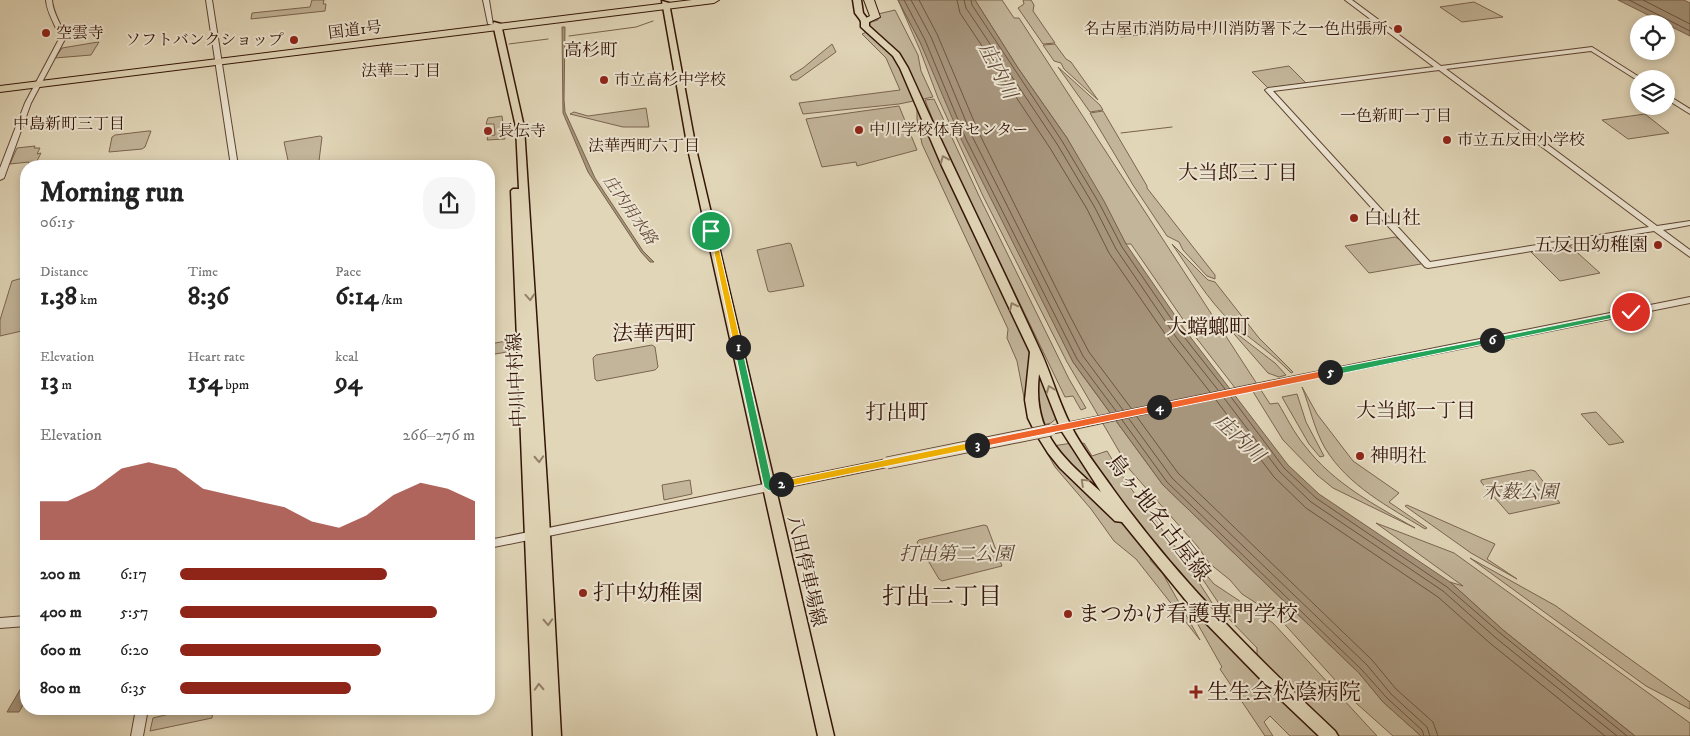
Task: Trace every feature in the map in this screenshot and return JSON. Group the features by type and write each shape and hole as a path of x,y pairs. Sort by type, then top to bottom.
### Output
{"highway":[{"name":"国道1号","path":"0,89 39,82 494,26 686,0"},
{"name":"国道1号","path":"665,3 714,0"},
{"path":"865,21 876,17 869,0"},
{"name":"国道1号","path":"0,84 39,82"}],"main road":[{"path":"857,0 858,13 865,21 865,27 896,55 904,68 947,166 1035,350 1031,400 1038,426 1049,447 1064,464 1133,527"},
{"name":"八田停車場線","path":"665,3 691,142 826,736"},
{"name":"中川中村線","path":"494,26 520,127 544,533 553,736"},
{"name":"中川中村線","path":"494,26 513,129 541,736"},
{"name":"鳥ヶ地名古屋線","path":"1035,350 1085,459 1133,527 1202,609 1285,694 1330,736"}],"street":[{"path":"0,178 28,103 62,39 61,30 50,13 49,0"},
{"path":"209,0 234,160"},
{"path":"486,0 494,26"},
{"path":"492,0 494,26"},
{"path":"1348,0 1690,254"},
{"path":"1630,73 1592,49 1268,90 1428,265 1690,223"},
{"path":"1675,102 1690,112"},
{"path":"495,543 1690,300"},
{"path":"0,623 20,622"},
{"path":"137,736 141,715"}],"green space":[{"path":"312,0 324,0 323,4 326,4 325,11 251,19 252,13 310,7"},
{"path":"898,0 920,42 1073,362 1163,485 1359,673 1383,702 1421,736 1393,736 1356,703 1278,617 1242,594 1230,580 1209,563 1198,547 1130,470 1067,362 983,196 938,98"},
{"path":"975,0 1002,0 1014,18 1019,18 1270,404 1278,403 1305,446 1342,483 1415,528 1333,488 1317,475 1283,440 1252,390 1239,393 1191,331 1131,244 1126,244 1067,138 1018,68"},
{"path":"1023,0 1031,0 1034,5 1033,11 1055,43 1043,44 1018,8 1024,4"},
{"path":"1474,2 1503,17 1462,22 1440,7"},
{"path":"895,10 918,55 921,71 933,97 899,104 803,114 799,103 900,90 886,58 862,34 871,30 868,23 878,20 878,14"},
{"path":"99,42 91,55 55,58 62,48"},
{"path":"832,44 836,52 797,80 792,80 790,76 803,68"},
{"path":"1055,44 1066,59 1071,62 1098,100 1064,69 1061,63 1054,61 1043,45"},
{"path":"1289,66 1306,83 1268,88 1252,72"},
{"path":"1058,67 1100,105 1103,110 1090,112"},
{"path":"934,99 979,196 1069,379 1086,408 1081,410 1073,396 1065,397 940,138 925,100"},
{"path":"917,101 1027,342 1030,356 1027,413 1017,361 1007,338 1008,329 922,144 917,119"},
{"name":"中川学校体育センター","path":"899,106 917,150 857,166 856,162 822,167 806,119"},
{"path":"646,108 649,127 623,127 570,114 574,112 588,116"},
{"path":"1103,111 1147,188 1215,275 1215,279 1207,276 1183,250 1179,242 1167,236 1133,185 1090,113"},
{"path":"1646,115 1669,133 1628,139 1602,120"},
{"path":"502,116 505,139 487,140 488,136 495,135 494,124 486,124 488,118"},
{"path":"151,131 145,147 142,149 109,152 112,137 115,135"},
{"path":"322,137 319,160 288,160 284,142"},
{"path":"35,146 34,148 40,148 37,154 41,153 38,160 20,160 20,163 10,164 17,148"},
{"path":"1395,237 1421,264 1369,273 1345,246"},
{"path":"791,244 804,286 770,292 768,291 757,250"},
{"path":"1172,244 1208,280 1215,282 1259,338 1293,372 1291,373 1231,322 1215,304"},
{"path":"1570,246 1600,273 1560,281 1531,252"},
{"path":"20,279 20,331 0,336 0,320 12,281"},
{"path":"1228,327 1275,363 1286,375 1279,377 1268,373"},
{"path":"513,340 513,351 495,354 495,343"},
{"path":"652,345 655,347 658,367 655,370 597,381 595,379 593,358 596,355"},
{"path":"1038,370 1058,417 1051,423 1043,425 1037,409"},
{"path":"1302,387 1317,414 1353,461 1399,493 1389,502 1427,528 1425,529 1370,495 1345,474 1325,448"},
{"path":"1297,394 1306,422 1324,456 1320,457 1309,444 1282,397"},
{"path":"1596,412 1624,442 1609,445 1581,414"},
{"path":"1072,443 1104,493 1079,474 1053,446"},
{"path":"1084,443 1092,456 1107,451 1126,482 1180,553 1225,623 1220,623 1170,565 1079,445"},
{"path":"1043,446 1152,554 1150,560 1163,574 1200,640 1136,559 1114,541 1091,509 1055,467"},
{"name":"木薮公園","path":"1531,470 1535,471 1560,503 1509,514 1481,482 1481,480"},
{"path":"690,480 692,494 664,500 662,485"},
{"path":"1407,505 1495,544 1487,559 1517,579 1471,553 1405,506"},
{"path":"1376,523 1454,553 1690,723 1690,736 1635,736 1503,630 1450,582 1463,586"},
{"name":"打出第二公園","path":"984,525 987,526 1002,566 942,581 939,579 917,542"},
{"path":"1187,552 1214,584 1273,623 1377,736 1338,736 1257,659 1257,648 1230,620 1185,553"},
{"path":"1470,558 1556,606 1690,702 1690,709 1646,686"},
{"path":"1179,591 1324,736 1290,736 1270,716 1264,722 1273,736 1265,736 1220,669 1222,667"},
{"path":"165,715 212,715 212,718 150,731 153,718"}],"water":[{"name":"庄内川","path":"898,0 975,0 1018,68 1067,138 1104,201 1126,244 1185,330 1288,465 1319,494 1450,582 1503,630 1635,736 1421,736 1383,702 1359,673 1163,485 1073,362 962,141 920,42"},
{"path":"1618,0 1684,0 1690,3 1690,36 1675,28 1675,15 1648,15"},
{"path":"562,27 565,27 565,112 595,178 643,251 654,262 650,262 641,252 588,172 563,113"},
{"path":"20,690 19,712 7,712"}],"waterway":[{"path":"1121,37 1269,20"},
{"path":"569,36 636,27 653,21"},
{"path":"509,44 548,39"},
{"path":"1121,133 1172,127"}],"place":[{"name":"名古屋市消防局中川消防署下之一色出張所","path":"1398,29"},
{"name":"空雲寺","path":"46,33"},
{"name":"ソフトバンクショップ","path":"294,40"},
{"name":"市立高杉中学校","path":"604,80"},
{"name":"中川学校体育センター","path":"859,130"},
{"name":"長伝寺","path":"488,131"},
{"name":"市立五反田小学校","path":"1447,140"},
{"name":"白山社","path":"1354,218"},
{"name":"五反田幼稚園","path":"1658,245"},
{"name":"神明社","path":"1360,456"},
{"name":"打中幼稚園","path":"583,593"},
{"name":"まつかげ看護専門学校","path":"1068,614"},
{"name":"生生会松蔭病院","path":"1196,692"}],"district":[{"name":"高杉町","path":"591,51"},
{"name":"法華二丁目","path":"401,71"},
{"name":"一色新町一丁目","path":"1396,116"},
{"name":"中島新町三丁目","path":"69,124"},
{"name":"法華西町六丁目","path":"644,146"},
{"name":"大当郎三丁目","path":"1238,173"},
{"name":"大蟷螂町","path":"1208,328"},
{"name":"法華西町","path":"654,334"},
{"name":"大当郎一丁目","path":"1416,411"},
{"name":"打出町","path":"897,413"},
{"name":"打出二丁目","path":"942,597"}],"route":[{"path":"711,231 769,487 1631,312"}],"water label":[{"name":"庄内用水路","path":"630,210"}]}
